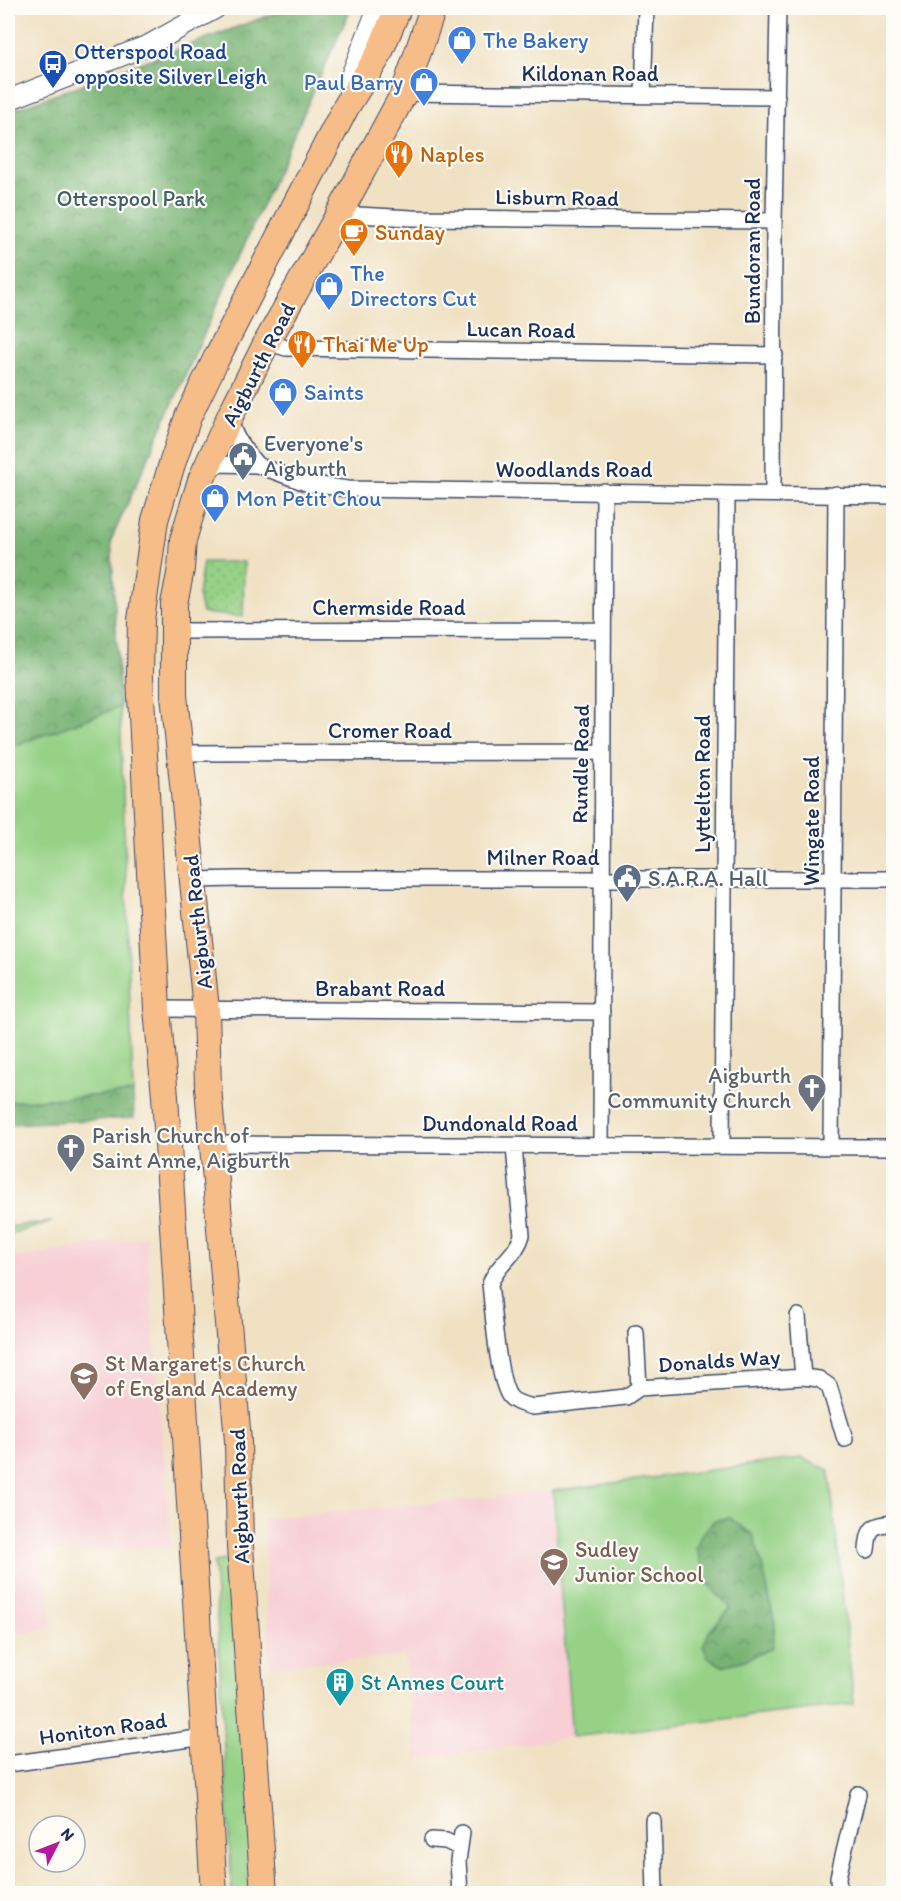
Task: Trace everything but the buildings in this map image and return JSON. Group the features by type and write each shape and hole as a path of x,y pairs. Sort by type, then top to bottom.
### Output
{"highway":[{"name":"Aigburth Road","path":"214,1893 165,1096 157,1009 140,676 141,620 155,520 171,464 193,408 346,107 378,56 398,8"},
{"name":"Aigburth Road","path":"264,1893 240,1546 238,1441 208,1087 206,1009 174,695 174,604 183,540 201,480 267,342 404,93 433,8"}],"street":[{"path":"8,100 149,45 216,8"},
{"path":"346,107 352,73 378,8"},
{"path":"643,96 646,8"},
{"name":"Bundoran Road","path":"773,494 774,221 778,8"},
{"name":"Kildonan Road","path":"404,93 777,97"},
{"name":"Lisburn Road","path":"339,214 412,218 774,221"},
{"name":"Lucan Road","path":"267,342 286,348 775,355"},
{"path":"231,414 231,426 236,436 257,465"},
{"name":"Woodlands Road","path":"201,480 206,472 219,464 257,465 306,483 347,489 894,495"},
{"name":"Rundle Road","path":"601,1145 604,491"},
{"name":"Lyttelton Road","path":"723,1146 727,494"},
{"name":"Wingate Road","path":"831,1147 836,495"},
{"name":"Chermside Road","path":"174,631 603,630"},
{"name":"Cromer Road","path":"179,753 602,752"},
{"name":"Milner Road","path":"192,880 894,879"},
{"name":"Brabant Road","path":"157,1009 602,1012"},
{"name":"Dundonald Road","path":"214,1144 894,1147"},
{"name":"Donalds Way","path":"514,1147 522,1234 519,1245 494,1273 490,1284 503,1384 512,1398 521,1404 533,1407 626,1397 639,1388 803,1377 819,1378 829,1386 845,1439"},
{"name":"Donalds Way","path":"798,1316 803,1377"},
{"name":"Donalds Way","path":"636,1333 639,1388"},
{"path":"867,1550 868,1532 872,1528 880,1524 894,1523"},
{"name":"Honiton Road","path":"8,1764 205,1737"},
{"path":"839,1893 838,1877 858,1794"},
{"path":"652,1821 654,1893"},
{"path":"432,1840 461,1840 458,1861 460,1893"}],"shaded area":[{"name":"St Margaret's Church of England Academy","path":"146,1236 171,1546 44,1553 53,1628 8,1635 8,1259"},
{"name":"Sudley Junior School","path":"801,1458 829,1470 854,1704 572,1737 416,1760 405,1656 270,1666 263,1519 553,1491"}],"green space":[{"name":"Otterspool Park","path":"289,8 351,8 111,540 120,707 133,1093 8,1102 8,112"},
{"name":"Otterspool Park","path":"289,8 351,8 111,540 120,707 8,748 8,112"},
{"path":"203,562 244,562 243,617 202,613 198,595"},
{"path":"133,1093 134,1118 8,1124 8,1102"},
{"path":"52,1222 8,1235 8,1227"},
{"path":"801,1458 829,1470 854,1704 572,1737 553,1491"},
{"path":"730,1518 753,1535 775,1624 772,1648 745,1660 722,1666 708,1657 703,1646 709,1632 731,1608 709,1585 696,1548 701,1535 715,1520"},
{"path":"238,1558 260,1893 232,1893 214,1562"}],"place":[{"name":"The Bakery","path":"462,66"},
{"name":"Otterspool Road opposite Silver Leigh","path":"53,90"},
{"name":"Paul Barry","path":"424,108"},
{"name":"Naples","path":"399,180"},
{"name":"Sunday","path":"354,258"},
{"name":"The Directors Cut","path":"329,312"},
{"name":"Thai Me Up","path":"302,370"},
{"name":"Saints","path":"283,418"},
{"name":"Everyone's Aigburth","path":"243,482"},
{"name":"Mon Petit Chou","path":"215,524"},
{"name":"S.A.R.A. Hall","path":"627,904"},
{"name":"Aigburth Community Church","path":"812,1114"},
{"name":"Parish Church of Saint Anne, Aigburth","path":"71,1174"},
{"name":"St Margaret's Church of England Academy","path":"84,1402"},
{"name":"Sudley Junior School","path":"554,1588"},
{"name":"St Annes Court","path":"340,1708"}]}
